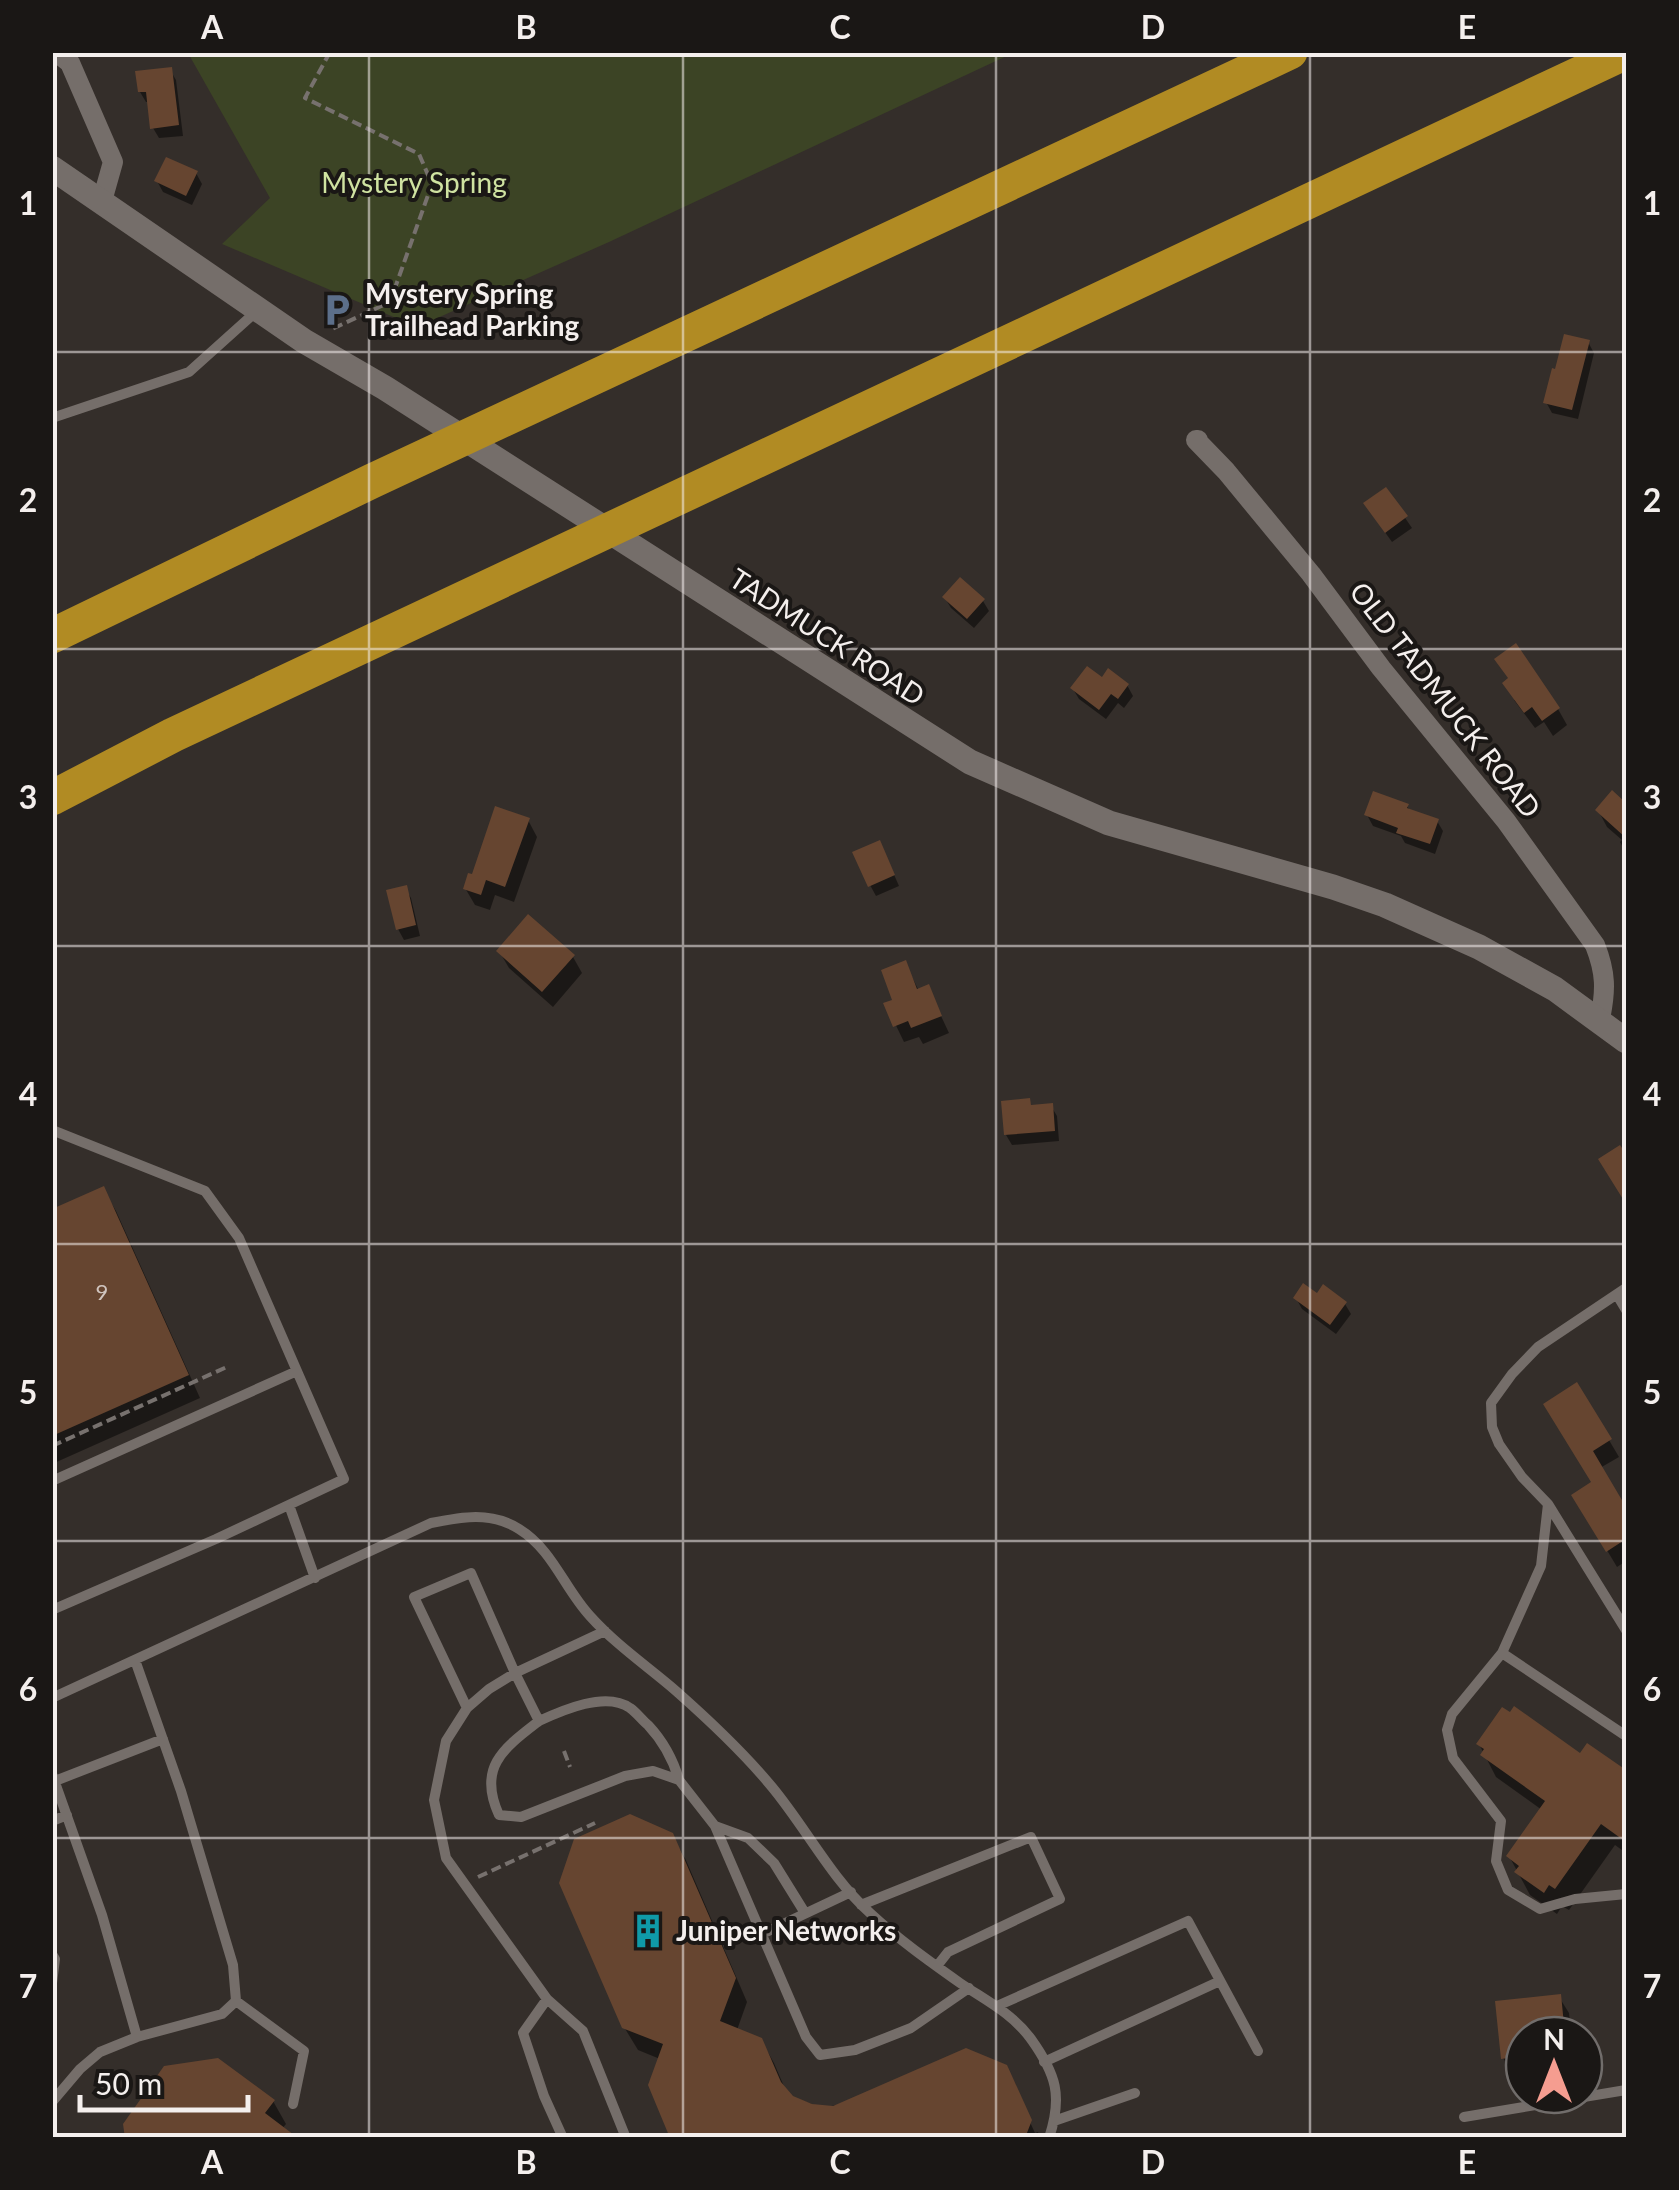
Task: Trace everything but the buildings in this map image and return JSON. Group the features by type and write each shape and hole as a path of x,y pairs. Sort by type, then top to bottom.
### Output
{"highway":[{"path":"52,636 372,481 1290,52"},
{"path":"52,798 173,735 1626,52"}],"street":[{"path":"56,52 70,62 113,162 102,202"},
{"name":"TADMUCK ROAD","path":"52,168 304,342 385,388 970,762 1109,823 1333,886 1385,905 1479,947 1556,988 1626,1040"},
{"name":"OLD TADMUCK ROAD","path":"1198,440 1506,821 1594,945 1604,967 1600,1020"}],"lane":[{"path":"52,418 190,372 259,310"},
{"path":"52,1130 206,1191 239,1238 344,1479 52,1610"},
{"path":"1626,1310 1622,1291 1538,1347 1490,1403 1498,1444 1548,1504 1626,1630"},
{"path":"52,1481 297,1371"},
{"path":"1548,1504 1542,1566 1502,1653 1452,1714 1447,1730 1453,1758 1501,1821 1496,1860 1508,1890 1540,1909 1575,1899 1626,1894"},
{"path":"289,1505 315,1578"},
{"path":"52,1698 431,1523 462,1516 491,1517 518,1528 544,1549 587,1614 689,1703 761,1776 861,1904 904,1943 1004,2011 1030,2038 1057,2088 1049,2138"},
{"path":"466,1708 414,1597 471,1573 539,1721"},
{"path":"605,1631 515,1673 466,1708 446,1741 434,1800 446,1858 547,1999 583,2031 626,2138"},
{"path":"1502,1653 1626,1736"},
{"path":"135,1660 181,1790 233,1965 236,2001 304,2051 294,2104"},
{"path":"679,1780 654,1771 625,1776 521,1817 499,1815 490,1796 492,1774 505,1748 539,1721 571,1707 600,1701 628,1705 652,1729 672,1759 679,1780 714,1826 806,2037 820,2055 854,2050 911,2028 969,1988"},
{"path":"138,2037 102,1914 54,1778 163,1739"},
{"path":"52,1821 67,1815"},
{"path":"714,1826 748,1838 762,1850 805,1914"},
{"path":"861,1904 1031,1837 1060,1899 948,1952 936,1966"},
{"path":"762,1934 851,1892"},
{"path":"997,2006 1188,1920 1258,2051"},
{"path":"52,1954 52,1983"},
{"path":"1044,2062 1220,1981"},
{"path":"547,1999 523,2033 563,2138"},
{"path":"52,2102 100,2052 138,2037 222,2014 236,2001"},
{"path":"1464,2117 1626,2090"},
{"path":"1054,2121 1135,2092"}],"path":[{"path":"304,342 390,302 432,184 419,154 305,98 330,52"},
{"path":"52,1446 229,1366"},
{"path":"564,1752 570,1767"},
{"path":"465,1884 595,1823"}],"green space":[{"name":"Mystery Spring","path":"188,53 1013,53 417,327 222,244 270,198"}],"place":[{"name":"Mystery Spring Trailhead Parking","path":"337,310"},
{"name":"Juniper Networks","path":"648,1931"}]}
